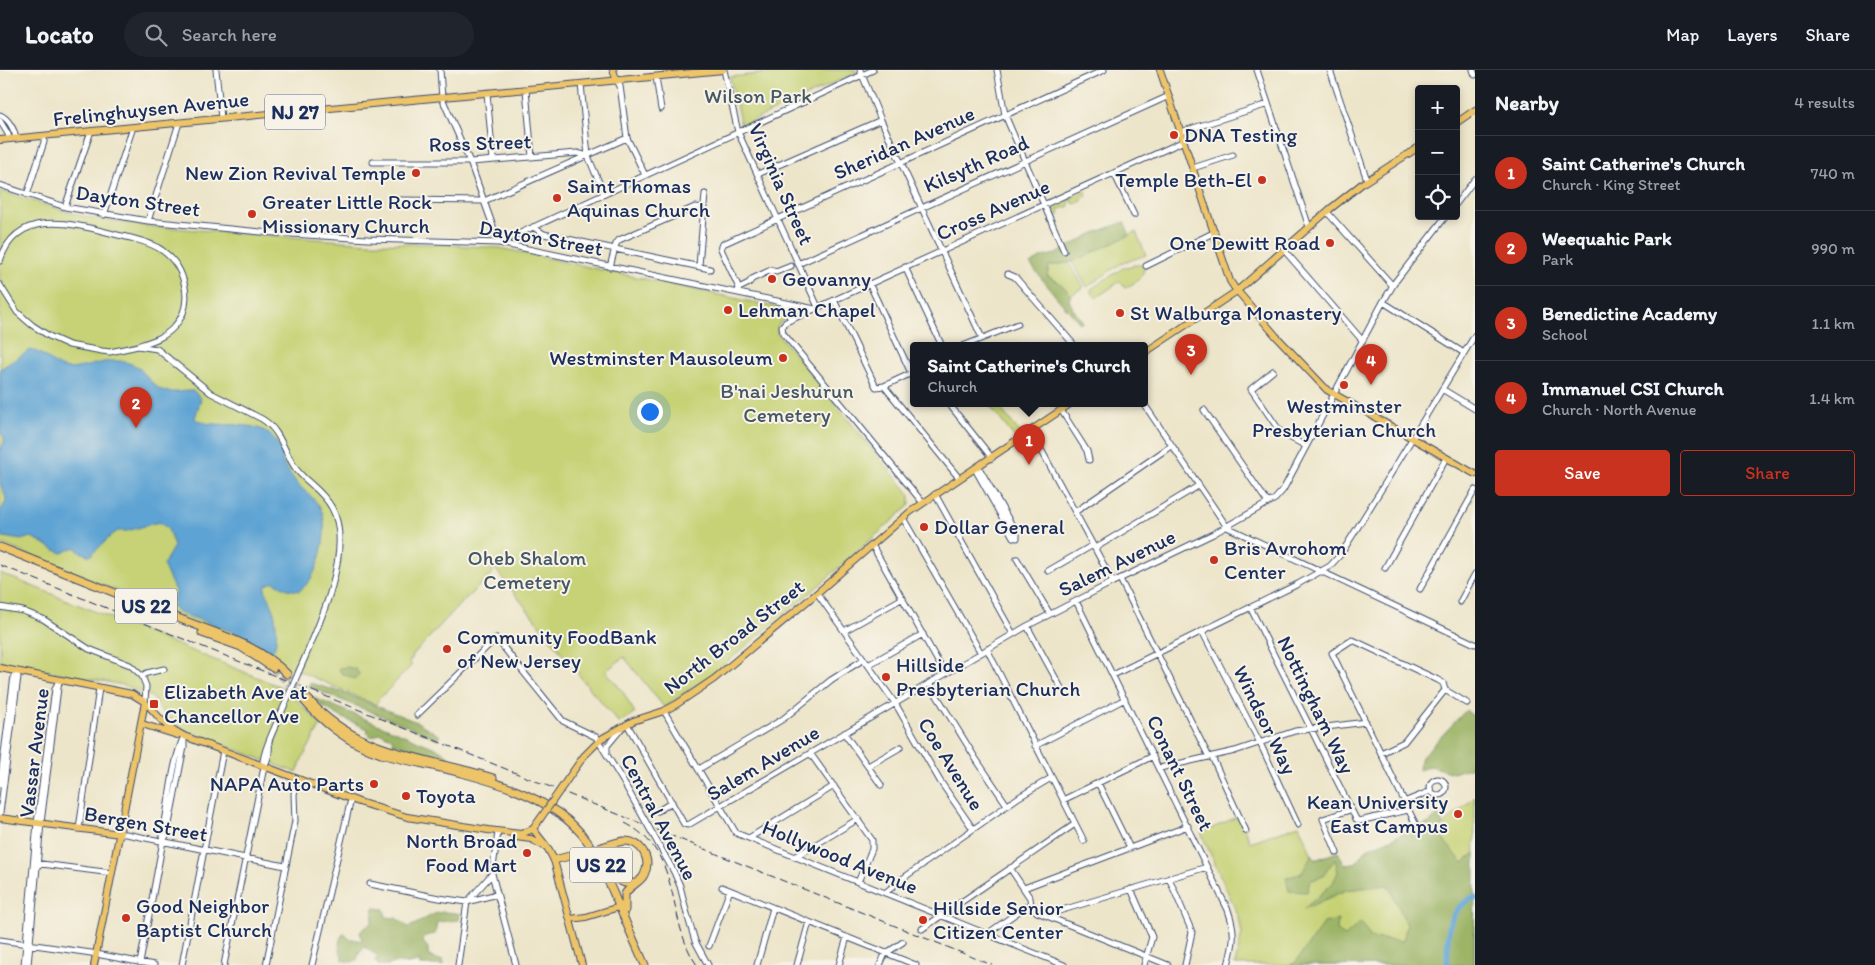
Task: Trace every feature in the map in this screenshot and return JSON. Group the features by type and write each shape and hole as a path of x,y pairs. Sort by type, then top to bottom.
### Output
{"highway":[{"name":"US 22","path":"0,547 243,642 264,655 287,674"},
{"name":"US 22","path":"0,552 235,644 258,656 273,668"},
{"name":"US 22","path":"299,695 325,723 346,738 364,747 387,755 498,784 535,798 553,808 572,823 588,842 650,965"},
{"name":"US 22","path":"308,699 336,726 369,744 485,775 543,798 564,810 589,837 602,858 645,965"},
{"path":"554,860 605,846 624,842 633,843 646,856 647,867 644,876 625,894 622,908"},
{"path":"602,858 620,882 627,884 638,882"}],"main road":[{"path":"613,70 617,81"},
{"name":"Frelinghuysen Avenue","path":"0,140 723,70"},
{"path":"1160,70 1216,232 1230,281 1237,291 1327,390 1475,474"},
{"path":"1460,119 1475,110"},
{"path":"1148,350 1237,291 1309,227 1367,180 1415,150"},
{"name":"North Broad Street","path":"533,829 584,756 599,741 625,725 678,704 714,679 903,518 935,494 992,458 1066,407"},
{"path":"0,668 132,694 145,702 167,726 184,736"},
{"path":"94,965 145,702"},
{"path":"142,724 184,736 351,799 402,816 508,833 523,834 533,829 554,860 582,965"},
{"name":"Bergen Street","path":"0,818 120,834"},
{"path":"508,833 536,842 549,850"},
{"path":"570,919 622,908"}],"street":[{"path":"216,70 221,118"},
{"path":"440,70 442,98 470,162 499,243 861,73 873,70"},
{"name":"Virginia Street","path":"723,70 738,132 816,308"},
{"path":"998,70 1005,116 1064,251"},
{"name":"Sheridan Avenue","path":"738,291 721,249 723,244 1104,70"},
{"path":"1257,70 1309,227"},
{"path":"1330,70 1367,180"},
{"path":"1473,70 1475,75"},
{"path":"861,73 982,338"},
{"path":"656,76 661,109"},
{"path":"617,81 620,86 627,138 645,175"},
{"path":"581,84 588,156 604,194"},
{"path":"526,90 532,157"},
{"path":"487,93 493,160"},
{"name":"Kilsyth Road","path":"798,264 1169,96"},
{"path":"1181,132 1268,104"},
{"path":"0,115 6,119 15,133 12,139 0,120"},
{"path":"758,174 881,120"},
{"path":"148,221 179,123"},
{"path":"104,215 133,127"},
{"path":"65,207 91,131"},
{"path":"27,195 44,142 44,136"},
{"path":"399,200 484,201 627,138"},
{"name":"Cross Avenue","path":"923,503 783,333 782,326 816,308 905,267 1184,141"},
{"name":"Ross Street","path":"373,162 470,162 577,153 588,156"},
{"path":"1193,168 1233,155"},
{"path":"1114,173 1134,215"},
{"path":"1460,199 1475,179"},
{"name":"Dayton Street","path":"0,185 65,207 104,215 221,229 368,239 499,243 720,290 738,291"},
{"path":"699,266 705,194"},
{"path":"610,267 619,240 695,207 704,208"},
{"path":"1327,212 1392,285"},
{"name":"Salem Avenue","path":"672,802 687,826 1027,626 1226,527 1275,499 1283,490 1392,285 1443,220"},
{"path":"0,261 7,246 18,234 32,226 48,222 61,223 131,238 156,246 170,256 180,270 186,292 182,316 175,326 159,338 110,352 69,345 40,331 25,320 12,306 0,286"},
{"path":"533,227 544,234 710,269"},
{"path":"1146,266 1216,232"},
{"path":"1284,250 1362,340"},
{"path":"738,291 750,283 752,279 771,270 776,272 791,266"},
{"path":"905,267 940,342"},
{"path":"1008,274 1015,277 1072,342"},
{"path":"869,284 910,366"},
{"path":"738,291 782,303 816,308"},
{"path":"834,300 874,383 878,387 910,373"},
{"path":"1382,302 1464,353"},
{"path":"782,303 786,307 791,320"},
{"path":"972,342 1018,324"},
{"path":"1113,675 1330,566 1341,554 1475,334"},
{"path":"159,338 160,351"},
{"path":"135,346 160,351 211,393 269,424 283,441 294,466 318,488 333,509 340,531 340,546 332,583 320,623 269,743 267,762 264,767 224,965"},
{"path":"1273,371 1250,389 1279,430 1306,446"},
{"path":"884,386 960,478"},
{"path":"1442,389 1475,409"},
{"path":"951,407 992,458"},
{"path":"1146,407 1226,527 1475,644"},
{"path":"1061,410 1087,451 1089,460"},
{"path":"1204,410 1268,503"},
{"path":"1031,431 1113,582"},
{"path":"1075,512 1171,446"},
{"path":"1386,568 1446,458"},
{"path":"976,468 1004,516"},
{"path":"1048,571 1198,486"},
{"path":"1420,589 1475,490"},
{"path":"935,494 1013,634"},
{"path":"903,518 981,653"},
{"path":"872,545 945,674"},
{"path":"1017,559 1050,614"},
{"path":"1460,602 1475,574"},
{"path":"1120,579 1246,831"},
{"name":"Coe Avenue","path":"817,593 895,703 940,781 973,829"},
{"path":"844,631 903,598"},
{"name":"Conant Street","path":"1076,600 1228,910 1234,927 1233,945 1228,965"},
{"path":"0,607 23,611 43,620 89,649 130,665 142,676 146,686 145,702"},
{"name":"Nottingham Way","path":"1250,607 1354,816 1359,821 1408,810"},
{"path":"1027,626 1061,688"},
{"name":"Windsor Way","path":"1202,631 1260,743 1298,825"},
{"path":"868,665 923,634"},
{"path":"417,715 496,638 563,721 593,735 599,741"},
{"path":"1415,824 1332,653 1352,640 1355,641 1438,680 1443,683 1445,690 1467,703"},
{"path":"987,649 1084,841"},
{"path":"699,769 783,719 831,680 864,659"},
{"path":"142,676 147,672 164,670"},
{"path":"0,813 1,783 7,747 14,676 17,672"},
{"name":"Vassar Avenue","path":"24,965 28,944 39,823 59,680"},
{"path":"930,683 976,759 1007,805"},
{"path":"79,828 99,688"},
{"path":"1380,753 1404,742 1445,690"},
{"path":"1035,746 1125,699"},
{"name":"Hollywood Avenue","path":"664,711 734,831 1064,965"},
{"path":"1160,768 1246,748 1283,734 1310,728 1366,722"},
{"path":"608,755 607,746 625,725 672,802 658,810"},
{"path":"844,733 881,785"},
{"path":"140,964 164,841 163,833 170,810 180,746 184,736"},
{"name":"Central Avenue","path":"599,741 674,872 693,937 708,965"},
{"path":"868,766 900,747"},
{"path":"182,965 224,751"},
{"path":"810,753 870,835 873,845 858,882"},
{"path":"1063,800 1153,756"},
{"path":"885,893 1007,805 1033,787 1051,778"},
{"path":"266,965 295,821 294,794 298,779"},
{"path":"1098,783 1130,848"},
{"path":"749,838 834,786"},
{"path":"1404,802 1431,791"},
{"path":"312,965 351,799"},
{"path":"1337,853 1322,819 1350,810"},
{"path":"795,857 858,819"},
{"path":"922,929 1075,824"},
{"path":"1024,888 1188,826"},
{"path":"498,832 492,874 516,965"},
{"name":"Bergen Street","path":"120,834 286,866"},
{"path":"35,863 112,873"},
{"path":"1051,917 1059,911 1208,867"},
{"path":"1010,868 1031,900 1031,906 1037,912 1168,965"},
{"path":"458,965 467,902 492,874"},
{"path":"1169,878 1192,932 1185,965"},
{"path":"370,884 467,902 497,894"},
{"path":"722,887 916,965"},
{"path":"1131,889 1152,938 1144,965"},
{"path":"709,946 730,890"},
{"path":"987,934 1025,907 1031,906"},
{"path":"757,965 773,908"},
{"path":"797,965 809,922"},
{"path":"839,965 847,937"},
{"path":"0,940 96,954 140,964 154,965"},
{"path":"880,965 886,953 903,942"},
{"name":"Vassar Avenue","path":"28,944 28,965"}],"green space":[{"name":"Wilson Park","path":"797,70 856,70 856,73 741,126 730,77"},
{"path":"0,191 82,216 146,226 369,243 500,248 780,308 785,319 778,324 777,333 910,495 910,505 816,588 710,676 664,707 624,657 606,671 623,692 635,713 619,723 496,570 495,562 492,574 460,604 412,656 409,662 412,665 378,700 376,705 299,671 290,672 263,651 241,638 181,617 0,543"},
{"path":"1085,191 1087,196 1081,199 1082,201 1075,204 1072,202 1070,198"},
{"path":"1069,199 1069,207 1058,209 1060,214 1055,216 1051,207"},
{"path":"1124,222 1130,235 1072,262 1049,266 1047,276 1060,283 1071,295 1069,300 1083,322 1080,323 1030,264 1042,257 1056,254 1092,234"},
{"path":"1136,232 1146,255 1120,264 1087,287 1072,262"},
{"path":"1068,262 1084,287 1071,295 1060,283 1047,276 1049,266"},
{"path":"1141,265 1144,269 1137,281 1125,288 1120,281 1096,298 1091,289 1123,268"},
{"path":"991,407 999,407 1021,434 1015,438"},
{"path":"0,573 286,689 321,725 302,759 297,773 183,729 164,714 152,697 123,685 0,662"},
{"path":"339,668 356,669 359,674 355,679 341,673"},
{"path":"310,683 344,693 419,723 440,736 438,739 340,700 308,686"},
{"path":"312,697 440,750 449,756 446,760 393,743 393,739 381,733 372,737 367,733 368,729 341,717 311,699"},
{"path":"1466,710 1475,718 1475,766 1453,773 1431,766 1419,770 1420,759"},
{"path":"1475,797 1474,965 1235,965 1242,934 1239,917 1201,833 1239,816 1250,842 1299,825 1314,860 1338,852 1344,864 1356,863 1367,849 1436,831"},
{"path":"1439,814 1443,818 1441,821 1443,825 1436,831 1463,863 1475,853 1474,965 1288,965 1295,963 1324,923 1338,920 1337,931 1345,936 1361,922 1371,938 1403,941 1407,925 1388,885 1346,890 1304,909 1333,883 1338,872 1335,859 1323,876 1310,881 1307,892 1289,891 1286,878 1302,873 1312,854 1315,860 1338,852 1344,864 1356,863 1367,849 1429,823"},
{"path":"374,908 384,909 386,917 396,918 408,927 438,913 460,914 459,920 437,922 435,934 425,936 423,942 428,948 428,955 434,959 444,960 443,965 420,965 419,961 408,964 396,962 389,965 378,965 375,960 378,956 365,947 359,952 357,960 351,962 343,960 339,946 340,939 344,933 348,938 362,941 360,932 372,922"}],"water":[{"path":"30,350 39,353 63,368 69,369 113,361 128,363 140,369 154,385 164,391 194,391 201,399 195,418 200,421 257,428 265,431 273,438 280,448 284,465 299,485 320,507 323,515 324,534 318,564 310,580 299,591 287,589 274,582 266,585 266,594 272,604 276,623 276,641 273,651 269,651 244,636 178,612 173,606 175,591 163,565 174,546 168,529 159,522 127,531 118,531 90,556 78,551 76,547 62,553 31,537 21,540 3,537 0,532 0,512 6,501 0,483 0,451 4,437 0,433 0,369"}],"waterway":[{"path":"1447,965 1448,935 1452,918 1463,904 1475,898"}],"tunnel":[{"path":"273,668 299,695"},
{"path":"287,674 308,699"}],"railway":[{"path":"0,565 992,965"},
{"path":"625,823 644,836 657,852 665,869 687,947 697,965"}],"place":[{"name":"DNA Testing","path":"1174,135"},
{"name":"New Zion Revival Temple","path":"416,173"},
{"name":"Temple Beth-El","path":"1262,180"},
{"name":"Saint Thomas Aquinas Church","path":"557,198"},
{"name":"Greater Little Rock Missionary Church","path":"252,214"},
{"name":"One Dewitt Road","path":"1330,243"},
{"name":"Geovanny","path":"772,279"},
{"name":"Lehman Chapel","path":"728,310"},
{"name":"St Walburga Monastery","path":"1120,313"},
{"name":"Westminster Mausoleum","path":"783,358"},
{"name":"Benedictine Academy","path":"1191,375"},
{"name":"Westminster Presbyterian Church","path":"1344,385"},
{"name":"Immanuel CSI Church","path":"1371,385"},
{"name":"Weequahic Park","path":"136,428"},
{"name":"Saint Catherine's Church","path":"1029,465"},
{"name":"Dollar General","path":"924,527"},
{"name":"Bris Avrohom Center","path":"1214,560"},
{"name":"Community FoodBank of New Jersey","path":"447,649"},
{"name":"Hillside Presbyterian Church","path":"886,677"},
{"name":"Elizabeth Ave at Chancellor Ave","path":"154,704"},
{"name":"NAPA Auto Parts","path":"374,784"},
{"name":"Toyota","path":"406,796"},
{"name":"Kean University East Campus","path":"1458,814"},
{"name":"North Broad Food Mart","path":"527,853"},
{"name":"Good Neighbor Baptist Church","path":"126,918"},
{"name":"Hillside Senior Citizen Center","path":"923,920"}],"park label":[{"name":"B'nai Jeshurun Cemetery","path":"787,403"},
{"name":"Oheb Shalom Cemetery","path":"527,570"}]}
